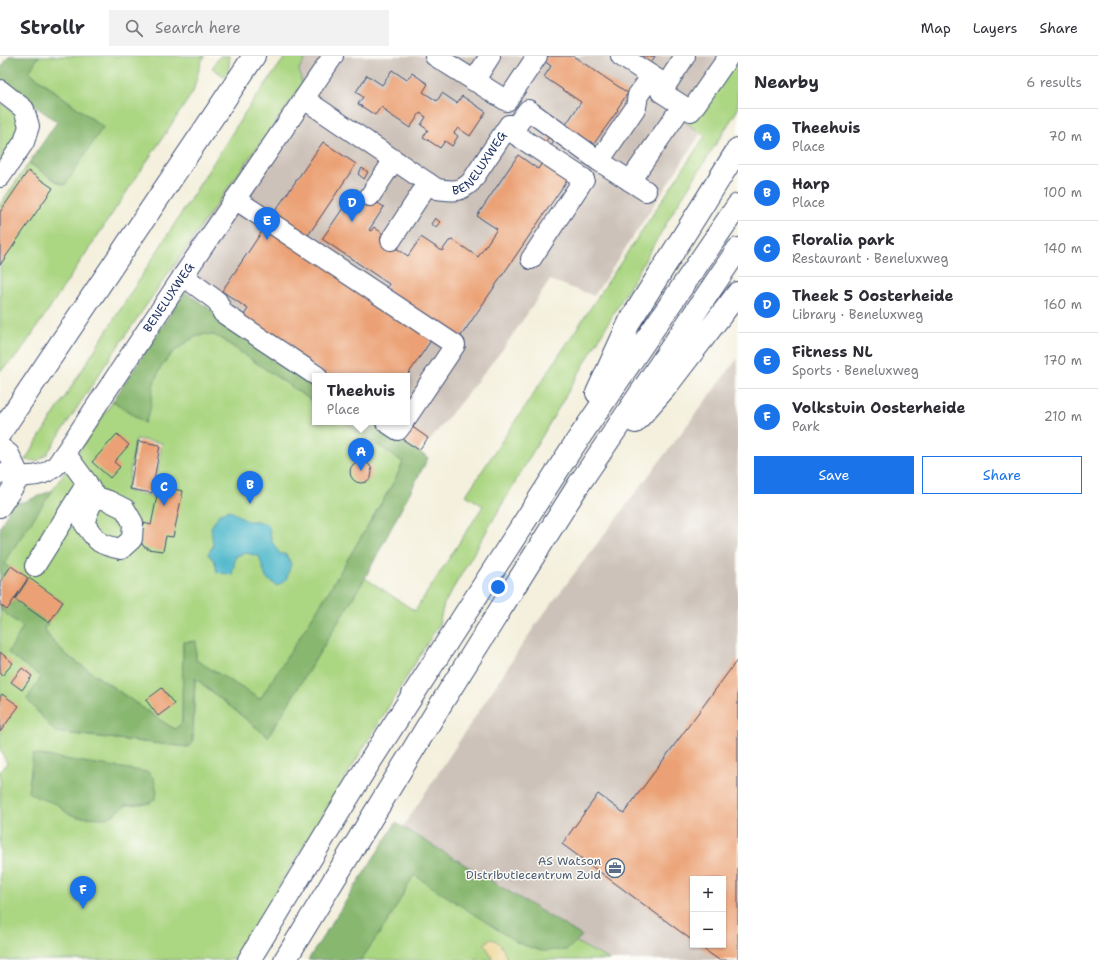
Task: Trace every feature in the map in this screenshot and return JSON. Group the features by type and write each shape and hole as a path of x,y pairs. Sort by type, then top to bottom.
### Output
{"main road":[{"path":"0,433 254,56"},
{"path":"570,451 630,321 738,149"},
{"path":"249,960 397,719 570,451 738,205"},
{"path":"285,960 441,704 579,484 738,249"},
{"path":"579,484 665,388 738,293"}],"street":[{"name":"BENELUXWEG","path":"0,473 20,477 43,474 54,468 333,56"},
{"path":"435,56 507,101 537,56"},
{"path":"474,81 490,56"},
{"path":"621,56 659,81 661,92 691,111 729,56"},
{"path":"599,161 636,107 638,95 659,81 685,56"},
{"path":"0,90 24,109 29,126 24,142 0,177"},
{"name":"BENELUXWEG","path":"304,99 437,189 454,192 464,188 471,182 508,127"},
{"path":"508,127 516,126 528,110 599,161 638,186 676,115"},
{"path":"508,127 584,179 531,259"},
{"path":"370,196 394,160"},
{"path":"391,240 428,183"},
{"path":"236,199 456,346 410,414"},
{"path":"183,276 217,301 223,313 313,373"},
{"path":"390,425 398,430 402,425"},
{"path":"0,447 9,454 20,477 0,507"},
{"path":"35,566 91,490 65,453"}],"shaded area":[{"path":"307,56 738,56 738,77 594,296 550,280 503,349 428,443 401,425 410,425 410,373 324,373 162,265"},
{"path":"738,358 738,960 605,960 397,836 536,624"}],"green space":[{"path":"9,56 39,56 29,72 103,127 65,185 59,183 29,163 57,122 0,80 0,70"},
{"path":"39,56 205,56 201,62 193,92 19,354 0,371 0,205 29,163 59,183 103,127 28,71"},
{"path":"220,56 230,56 228,74 224,76 212,68"},
{"path":"286,56 307,56 299,69 302,85 210,213 105,365 47,454 38,461 25,460 246,111"},
{"path":"726,56 738,56 738,109 676,207 444,604 439,624 234,960 0,960 0,771 7,763 1,751 0,752 0,609 23,627 41,677 55,732 188,747 193,743 195,678 268,737 365,578 415,611 483,506 466,495 705,136 684,121","holes":["150,803 126,805 113,815 67,813 57,804"]},
{"path":"0,102 20,117 25,130 0,164"},
{"path":"185,292 312,378 312,401 223,340 214,335 202,334 191,339 171,354 161,367 154,383 150,410 145,423 113,401"},
{"path":"202,334 214,335 312,401 312,425 348,425 403,462 395,480 324,599 260,700 195,660 183,642 182,723 175,729 65,654 44,629 62,602 5,565 8,556 113,401 145,423 153,388 161,367 172,353 186,342","holes":["136,439 162,443 154,496 127,491","239,517 247,521 257,521 271,536 271,540 236,556 217,572 215,562 208,554 213,546"]},
{"path":"348,425 379,425 428,458 365,578 268,737 195,678 192,743 188,747 55,732 27,699 41,677 8,653 23,627 0,609 0,528 12,503 24,502 53,490 8,556 5,565 63,602 44,629 50,638 65,654 175,729 182,723 183,642 196,641 196,660 260,699 324,599 395,480 403,462"},
{"path":"33,754 148,772 154,779 157,793 155,799 150,803 126,805 113,815 106,818 77,817 67,813 57,804 36,797 28,792"},
{"path":"396,823 582,936 567,950 541,951 518,943 414,875 388,921 361,960 308,960"},
{"path":"400,833 565,936 610,960 327,960"}],"sand":[{"path":"491,939 499,944 507,960 493,960 485,944"}],"water":[{"path":"229,510 247,521 265,523 269,527 271,540 280,554 286,554 291,564 286,580 277,586 266,578 259,556 245,553 236,556 232,575 217,572 215,562 208,554 213,546 211,527 220,513"}],"building":[{"path":"547,56 573,56 628,93 593,145 565,126 581,102 544,77 551,66 544,61"},
{"path":"634,56 655,56 649,66"},
{"path":"392,70 407,80 412,73 428,84 423,92 437,101 442,93 457,103 462,96 486,112 470,136 458,128 454,133 458,136 452,146 445,141 440,148 423,137 428,130 421,125 426,117 420,113 410,128 381,107 375,115 358,104 363,97 356,92 367,75 382,85"},
{"path":"549,137 555,140 551,146 545,142"},
{"path":"323,142 356,164 307,237 273,214"},
{"path":"518,155 538,169 545,159 570,176 459,339 386,290 389,284 322,239 356,189 384,207 369,230 371,231 374,227 382,233 384,240 408,256 421,237 442,251 449,241 453,240 478,257 497,229 477,216"},
{"path":"362,168 368,172 364,179 358,174"},
{"path":"28,171 53,188 0,265 0,212"},
{"path":"435,218 440,222 436,227 431,224"},
{"path":"267,224 434,336 409,373 324,373 242,318 248,309 222,291"},
{"path":"411,426 428,438 419,450 402,439"},
{"path":"117,434 129,445 114,462 120,467 110,478 92,462"},
{"path":"138,441 160,445 152,493 130,489"},
{"path":"361,461 369,464 372,472 369,480 361,483 353,480 350,472 353,464"},
{"path":"159,486 183,491 173,537 166,536 163,551 147,549 148,547 144,547 141,542 144,523 151,525"},
{"path":"11,566 28,578 7,610 0,605 0,582"},
{"path":"29,578 63,602 49,623 15,599"},
{"path":"0,652 13,663 2,676 0,674"},
{"path":"738,659 738,960 719,960 702,948 726,948 726,876 690,876 690,939 562,844 598,794 624,813"},
{"path":"22,668 32,676 22,690 11,682"},
{"path":"162,688 174,704 158,716 146,700"},
{"path":"2,694 19,706 0,732 0,697"}],"place":[{"name":"Theek 5 Oosterheide","path":"352,222"},
{"name":"Fitness NL","path":"267,240"},
{"name":"Theehuis","path":"361,471"},
{"name":"Harp","path":"250,504"},
{"name":"Floralia park","path":"164,506"},
{"name":"AS Watson Distributiecentrum Zuid","path":"615,868"},
{"name":"Volkstuin Oosterheide","path":"83,909"}]}
